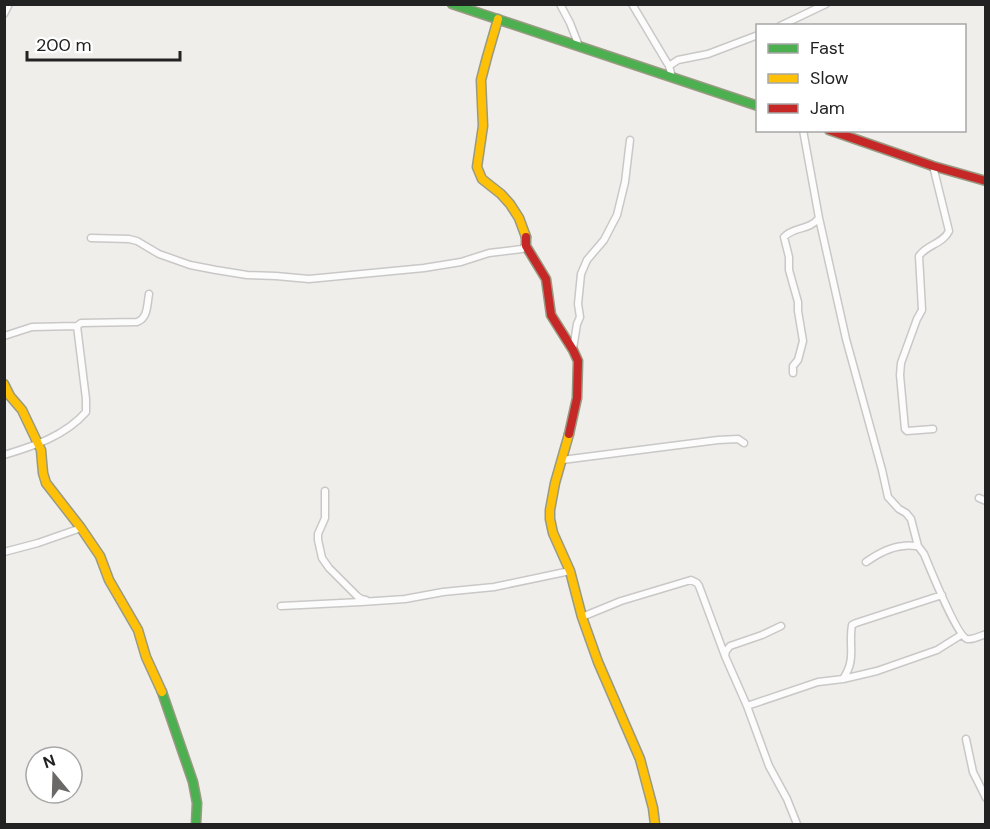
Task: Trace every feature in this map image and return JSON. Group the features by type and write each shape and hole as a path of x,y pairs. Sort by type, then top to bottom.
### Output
{"street":[{"path":"4,14 9,4"},
{"path":"452,4 756,105"},
{"path":"560,4 579,46"},
{"path":"632,4 669,66 672,77"},
{"path":"784,24 826,4"},
{"path":"91,238 129,239 159,254 190,265 216,270 247,275 309,279 430,268 461,262 489,253 522,249 528,242 527,234 508,201 482,179 478,171 477,159 484,128 481,84 489,45 498,19"},
{"path":"669,66 678,60 708,54 756,36"},
{"path":"803,132 819,218 846,339 888,497 911,519 918,546 924,554 961,635 966,639 971,639 986,634"},
{"path":"835,132 933,166 986,181"},
{"path":"573,350 580,317 578,303 581,274 587,260 608,234 616,215 625,182 630,140"},
{"path":"933,166 949,231 946,237 922,251 919,256 922,310 901,363 900,375 905,429 907,431 933,429"},
{"path":"793,373 793,366 798,360 803,341 798,302 789,270 789,256 784,237 789,232 815,224 819,218"},
{"path":"526,246 546,279 551,315 578,361 578,398 555,483 550,519 556,542 570,571 582,617 598,662 640,759 653,808 655,825"},
{"path":"4,336 32,327 137,322 142,320 147,310 149,294"},
{"path":"4,455 39,444 64,430 86,412 77,326"},
{"path":"4,384 10,396 22,410 39,444 46,483 100,556 109,579 135,622 146,657 166,701 193,782 197,803 196,825"},
{"path":"562,460 718,440 738,440 744,443"},
{"path":"325,491 325,518 318,534 324,561 357,596 366,600 382,601"},
{"path":"4,552 81,528"},
{"path":"866,562 875,555 899,546 918,546"},
{"path":"281,606 405,599 443,592 494,587 570,571"},
{"path":"582,617 621,601 694,580 699,586 769,766 787,799 797,825"},
{"path":"843,679 852,660 850,635 852,625 942,595"},
{"path":"725,656 730,646 781,626"},
{"path":"747,706 818,682 877,671 937,650 961,635"},
{"path":"966,739 973,772 986,798"}],"traffic: fast":[{"path":"452,4 756,105"},
{"path":"162,692 193,782 197,803 196,824"}],"traffic: slow":[{"path":"498,19 481,80 483,126 477,167 482,179 510,204 519,218 526,237"},
{"path":"4,384 10,396 22,410 41,450 46,483 100,556 109,580 138,630 146,657 162,692"},
{"path":"569,434 550,510 553,533 570,571 582,617 598,662 640,759 655,824"}],"traffic: jam":[{"path":"835,132 933,166 986,181"},
{"path":"526,237 526,246 546,279 551,315 578,361 577,398 569,434"}]}
